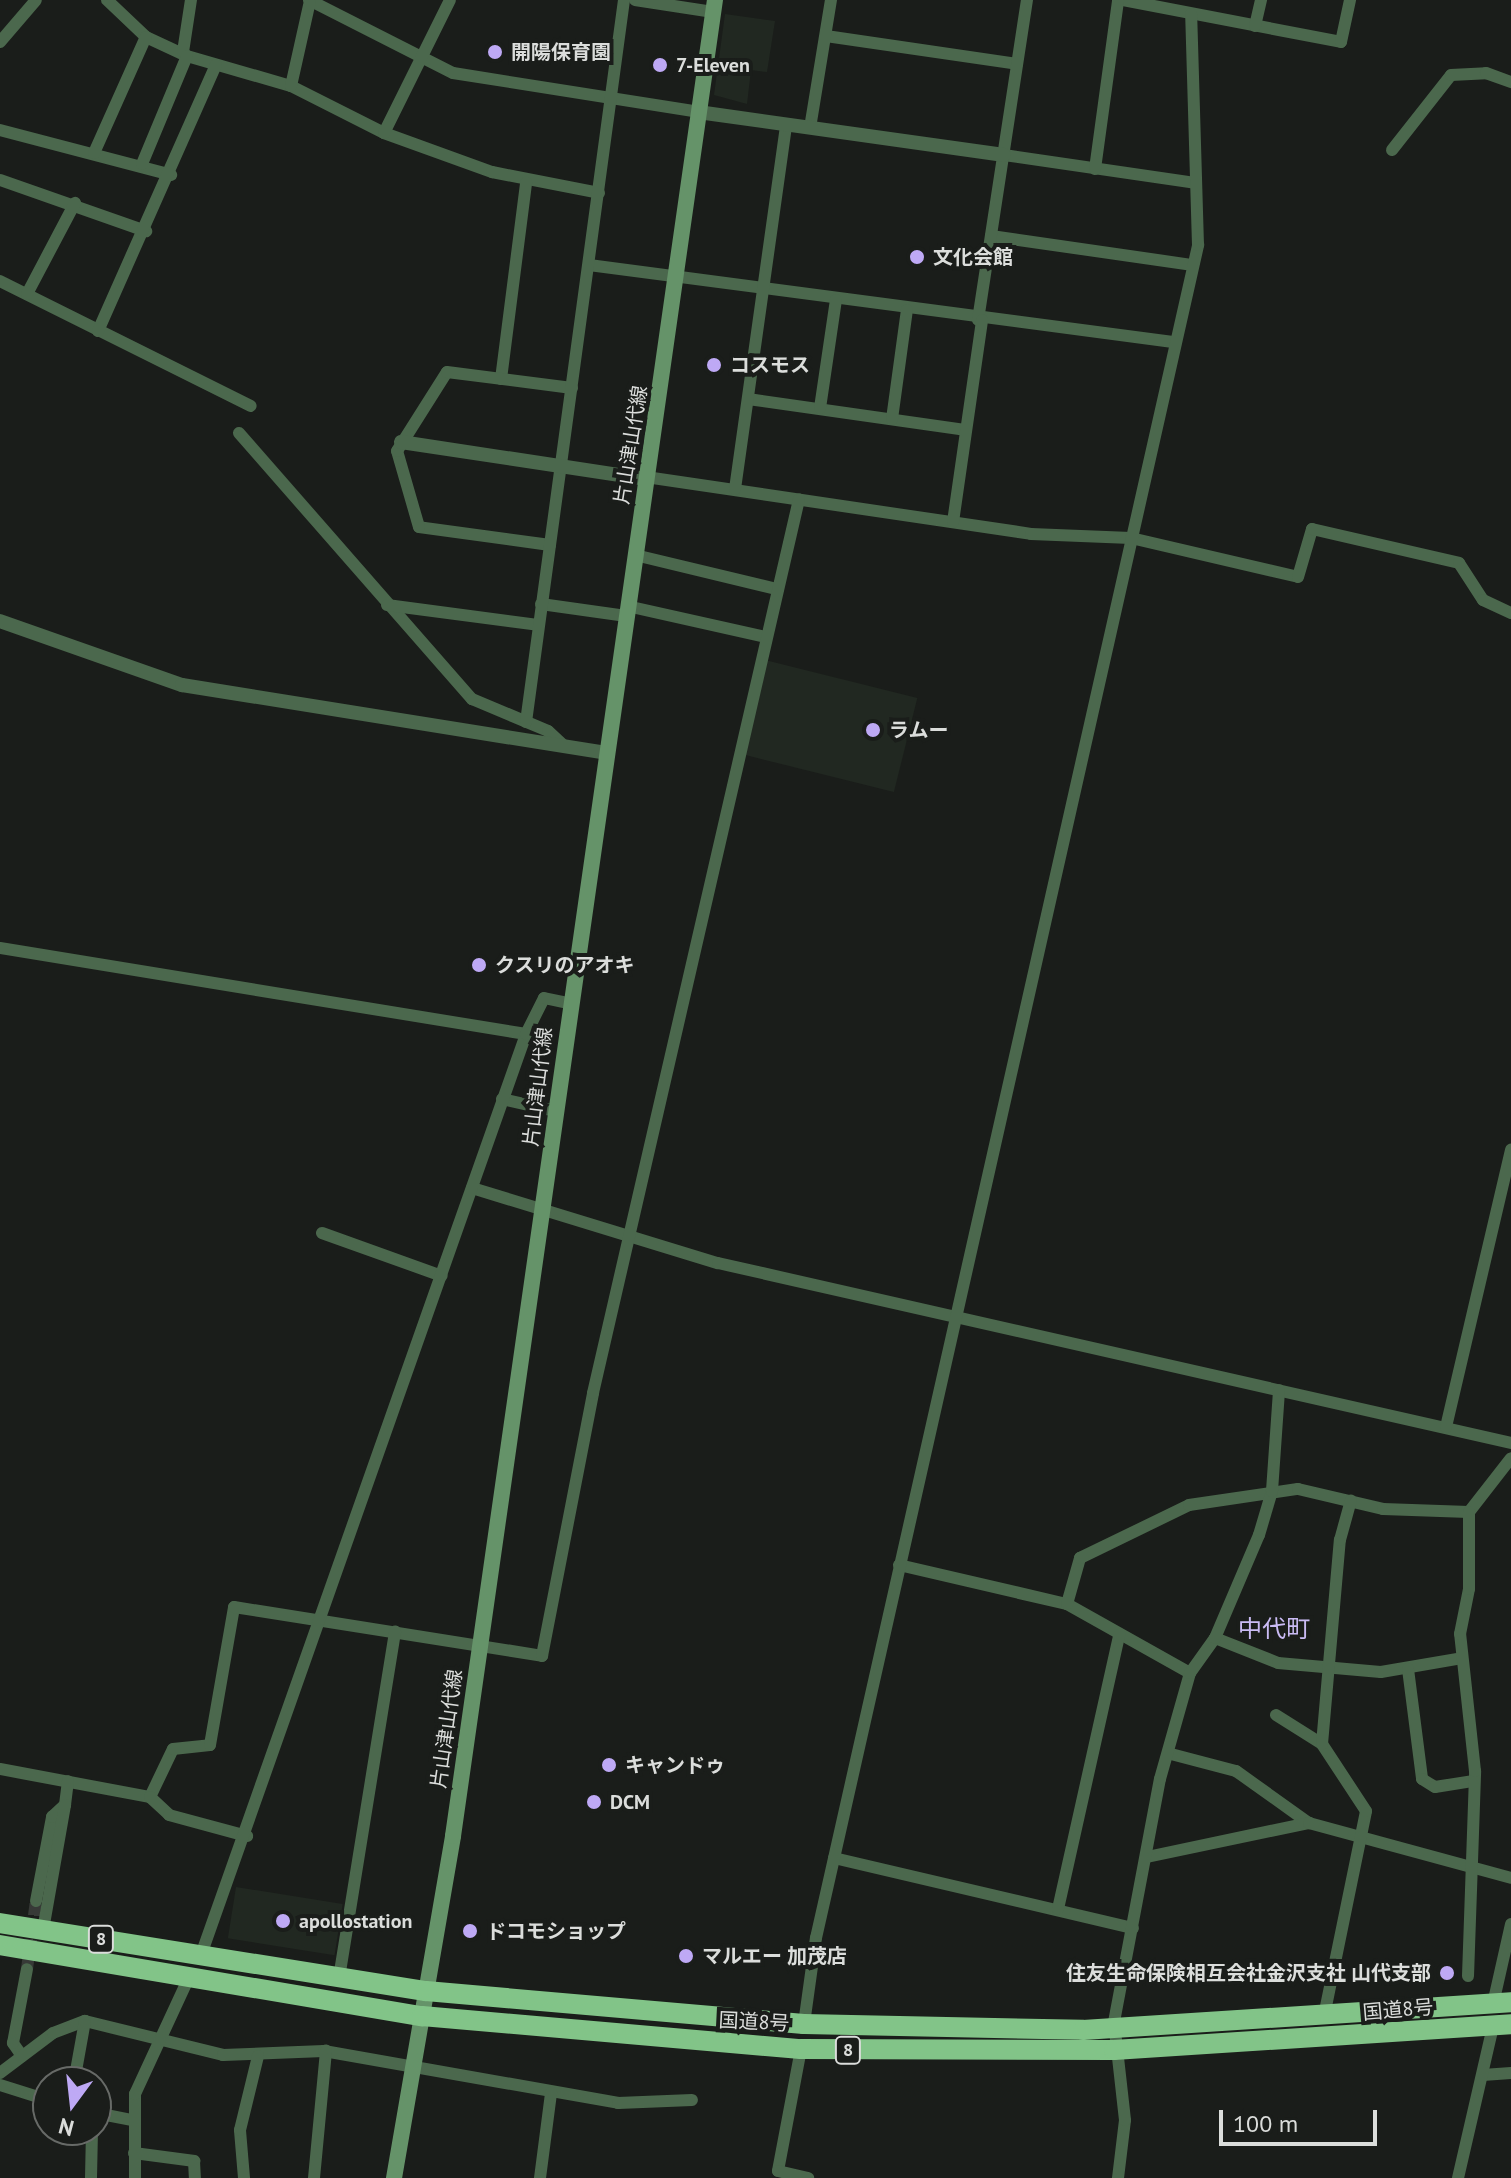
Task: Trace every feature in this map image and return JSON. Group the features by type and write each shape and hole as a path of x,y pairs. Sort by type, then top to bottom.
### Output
{"highway":[{"name":"国道8号","path":"0,1923 426,1991 804,2024 1114,2028 1502,2003"},
{"name":"国道8号","path":"0,1945 422,2016 801,2049 1114,2050 1502,2025"}],"main road":[{"name":"片山津山代線","path":"394,2178 415,2065 478,1645 541,1214 568,1003 677,276 714,6"}],"street":[{"path":"2,35 36,0"},
{"path":"107,0 146,37 216,65 291,86 384,133 526,183 599,193"},
{"path":"142,164 185,54 191,0"},
{"path":"291,86 310,0 420,60 470,78 1195,183"},
{"path":"384,133 450,0"},
{"path":"526,722 624,0"},
{"path":"635,0 714,6"},
{"path":"810,128 831,0"},
{"path":"953,522 991,236 1027,0"},
{"path":"1095,169 1121,0 1341,42 1350,0"},
{"path":"1255,26 1261,0"},
{"path":"804,2024 834,1858 1173,342 1193,265 1195,183 1191,14"},
{"path":"826,36 1017,64"},
{"path":"94,153 146,37"},
{"path":"98,331 171,175 216,65"},
{"path":"1392,150 1451,75 1486,73 1511,82"},
{"path":"735,489 786,126"},
{"path":"0,130 142,164 171,175"},
{"path":"0,180 75,203 146,231"},
{"path":"501,379 526,183"},
{"path":"27,294 75,203"},
{"path":"991,236 1193,265"},
{"path":"589,265 980,320 1173,342"},
{"path":"0,281 251,406"},
{"path":"820,408 836,300"},
{"path":"892,419 907,310"},
{"path":"550,545 419,527 398,462 401,442 442,375 572,388"},
{"path":"748,399 965,430"},
{"path":"239,433 472,699 526,722 564,746"},
{"path":"401,442 1031,534 1131,538 1298,577 1312,529 1459,563 1483,600 1511,613"},
{"path":"150,1797 173,1749 210,1745 234,1607 542,1656 628,1241 799,499"},
{"path":"635,555 777,589"},
{"path":"541,604 626,611 766,637"},
{"path":"387,605 538,625"},
{"path":"0,621 182,685 605,753"},
{"path":"489,736 497,711"},
{"path":"0,948 526,1034"},
{"path":"201,1955 247,1836 526,1034 544,998 568,1003"},
{"path":"502,1099 555,1111"},
{"path":"1446,1427 1511,1149"},
{"path":"472,1188 541,1214 628,1241 1511,1443"},
{"path":"322,1233 442,1276"},
{"path":"1118,2178 1125,2120 1114,2050 1114,2028 1147,1857 1190,1673 1215,1638 1272,1491 1279,1390"},
{"path":"1468,1976 1471,1781 1462,1658 1469,1512 1511,1458"},
{"path":"1067,1604 1080,1558 1189,1505 1272,1491 1309,1489 1383,1509 1469,1512"},
{"path":"1322,1744 1327,1667 1351,1500"},
{"path":"899,1565 1067,1604 1190,1673"},
{"path":"339,1978 395,1632"},
{"path":"1058,1909 1119,1635"},
{"path":"1215,1638 1251,1657 1327,1667 1408,1669 1423,1659 1462,1658"},
{"path":"1408,1669 1422,1779 1435,1787 1471,1781"},
{"path":"1276,1715 1322,1744 1366,1811 1324,2016"},
{"path":"1171,1754 1236,1771 1309,1823 1511,1878"},
{"path":"0,1769 150,1797 169,1815 247,1836"},
{"path":"43,1930 68,1781"},
{"path":"36,1901 52,1817 65,1805"},
{"path":"1147,1857 1309,1823"},
{"path":"834,1858 1133,1928"},
{"name":"国道8号","path":"1502,2003 1511,1924"},
{"path":"22,2056 13,2043 27,1969"},
{"path":"135,2178 132,2120 157,2040 189,1977"},
{"path":"77,2066 85,2021"},
{"path":"0,2073 22,2056 85,2021 157,2040 258,2056 326,2051 618,2103 692,2100"},
{"path":"1458,2178 1483,2075 1502,2025"},
{"path":"801,2049 778,2171 808,2178"},
{"path":"314,2178 326,2051"},
{"path":"244,2178 240,2130 258,2056"},
{"path":"1483,2075 1511,2073"},
{"path":"0,2085 32,2095"},
{"path":"540,2178 551,2093"},
{"path":"112,2116 132,2120"},
{"path":"91,2178 92,2146"},
{"path":"134,2153 194,2161 195,2178"}],"shaded area":[{"path":"725,14 775,21 767,72 751,70 747,104 714,95"},
{"path":"765,660 917,698 894,792 742,754"},
{"name":"apollostation","path":"236,1887 343,1904 335,1955 228,1938"}],"tunnel":[{"path":"27,1969 36,1901"}],"place":[{"name":"開陽保育園","path":"495,52"},
{"name":"7-Eleven","path":"660,65"},
{"name":"文化会館","path":"917,257"},
{"name":"コスモス","path":"714,365"},
{"name":"ラムー","path":"873,730"},
{"name":"クスリのアオキ","path":"479,965"},
{"name":"キャンドゥ","path":"609,1765"},
{"name":"DCM","path":"594,1802"},
{"name":"apollostation","path":"283,1921"},
{"name":"ドコモショップ","path":"470,1931"},
{"name":"マルエー 加茂店","path":"686,1956"},
{"name":"住友生命保険相互会社金沢支社 山代支部","path":"1447,1973"}],"district":[{"name":"中代町","path":"1274,1629"}]}
